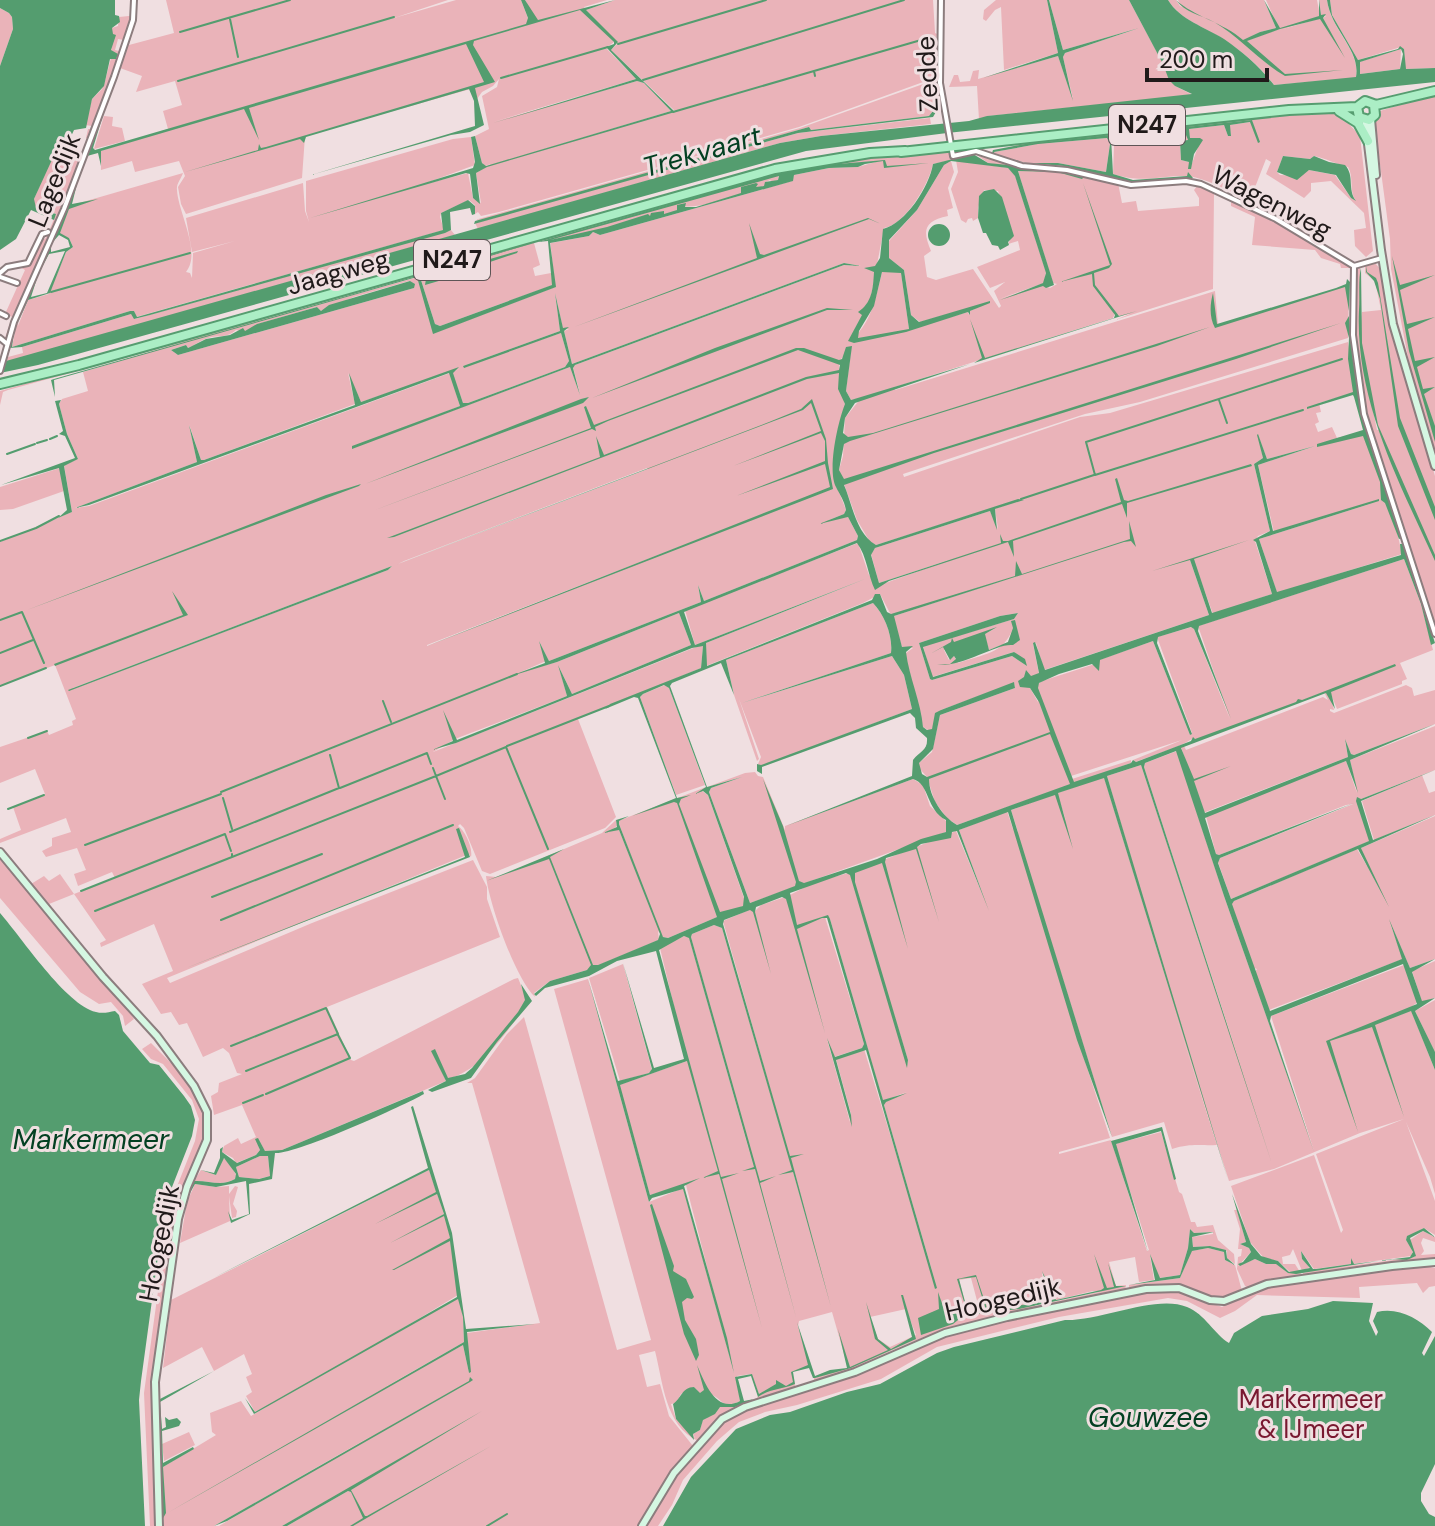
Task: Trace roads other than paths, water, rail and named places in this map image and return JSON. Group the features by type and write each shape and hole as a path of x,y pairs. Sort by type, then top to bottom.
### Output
{"main road":[{"name":"N247","path":"1328,108 1357,110 1365,101 1372,114 1396,102 1435,91"},
{"name":"N247","path":"952,151 1032,137 1250,114 1328,108 1357,110"},
{"path":"1357,110 1372,114"},
{"path":"1339,111 1358,123 1368,141"},
{"name":"Jaagweg","path":"0,384 79,365 775,169 863,155 952,151"}],"street":[{"name":"Lagedijk","path":"0,371 6,343 90,142 130,29 134,0"},
{"name":"Zedde","path":"941,0 940,83 952,151"},
{"path":"1372,114 1368,141 1392,309 1435,466"},
{"path":"1372,114 1384,258"},
{"name":"Wagenweg","path":"952,151 976,151 1022,166 1067,170 1131,185 1196,182 1276,219 1354,266 1384,258"},
{"path":"17,283 0,275 7,267 28,263 42,234 48,232"},
{"path":"1354,266 1353,335 1364,414 1435,634"},
{"path":"0,338 6,343"},
{"name":"Hoogedijk","path":"0,852 103,977 157,1036 194,1086 207,1112 207,1140 187,1187 178,1219 155,1382 159,1526"},
{"name":"Hoogedijk","path":"642,1526 674,1473 722,1419 745,1407 855,1372 945,1333 1021,1314 1152,1288 1179,1288 1210,1300 1224,1301 1267,1284 1435,1262"}],"water":[{"path":"0,0 115,0 115,15 119,16 120,22 112,28 116,35 111,50 118,54 116,59 110,59 104,86 92,99 86,128 74,130 67,145 79,158 62,149 56,151 34,199 36,208 56,214 54,220 31,210 16,239 0,250 0,66 13,29 12,17 0,8"},
{"path":"521,0 525,0 538,20 615,0 586,10 618,42 611,50 675,112 487,167 476,173 480,204 473,198 470,174 466,173 310,218 473,168 471,137 475,136 482,163 486,166 671,111 644,83 637,81 493,123 636,79 606,47 614,42 580,10 474,41 473,45 495,82 475,88 484,125 470,132 311,175 475,126 474,101 469,89 306,137 304,143 300,139 185,172 258,150 259,144 261,148 266,147 484,82 466,44 249,108 259,140 244,109 101,151 101,166 98,153 87,156 106,105 93,148 95,150 526,24 528,18"},
{"path":"1047,0 1063,50 1139,28 1065,53 1063,57 1073,101 1058,56 983,78 1058,53"},
{"path":"1129,0 1168,0 1186,18 1238,49 1274,85 1356,77 1354,58 1334,21 1330,11 1327,0 1330,0 1332,15 1358,60 1400,46 1404,49 1406,69 1435,68 1435,82 947,133 806,151 0,373 0,363 6,361 780,143 1192,94 1169,80","holes":["1401,49 1400,69 1360,74 1360,62"]},
{"path":"1264,0 1280,28 1319,16 1319,0 1321,15 1326,14 1323,18 1345,58 1320,19 1247,41 1285,74 1343,70 1285,76 1215,23 1243,40 1276,28"},
{"path":"937,91 940,105 933,117 798,133 474,224 475,221 809,127 811,130 929,116 937,106"},
{"path":"1252,120 1258,143 1250,122 1230,125 1231,136 1228,136 1224,125 1189,129 1190,138 1203,140 1194,154 1191,169 1188,169 1189,162 1181,160 1180,141 1188,140 1184,130 1111,137 1113,174 1133,180 1187,176 1188,172 1193,178 1132,182 1064,166 1027,163 1058,163 1106,172 1110,144 1107,138 1038,144 994,152 995,155 1023,162 997,157 992,153 993,150 1025,144"},
{"path":"973,154 988,163 1065,171 1084,177 1057,172 1018,171 1054,285 1000,300 1043,283 1046,273 1015,176 1008,168 951,161 944,165 917,210 889,240 889,258 904,270 911,315 919,322 990,303 970,311 970,315 968,312 906,332 854,343 848,341 862,315 858,312 869,300 872,290 874,272 864,268 875,266 880,258 883,229 900,220 915,203 927,183 933,164","holes":["882,272 901,273 909,329 858,338 874,306"]},
{"path":"1283,156 1310,159 1314,156 1345,165 1356,201 1336,175 1309,170 1297,180 1277,172"},
{"path":"885,160 887,166 929,163 884,168 883,161 794,175 793,181 600,235 593,232 589,236 550,243 556,287 433,334 417,277 54,380 55,397 51,380 54,379 533,243 451,268 467,270 483,261 518,251 490,262 478,276 466,273 425,285 426,279 435,273 420,277 435,324 440,326 552,285 548,241 538,242 772,175 826,165","holes":["779,176 778,180 765,182 764,186 756,187 756,183 741,187 741,193 696,207 685,207 686,203 677,205 677,210 664,214 664,211 651,213 650,216 648,214 550,240"]},
{"path":"1083,183 1112,264 1109,268 1094,273 1095,285 1119,316 1137,311 974,363 982,358 970,319 985,358 1114,318 1115,315 1093,286 1092,274 1060,282 1110,265"},
{"path":"77,184 72,204 98,199 69,209 60,233 69,238 73,247 66,252 50,293 28,300 16,327 39,272 31,297 47,293 65,251 49,254 40,271 51,245 51,252 70,247 68,240 59,235 52,243"},
{"path":"994,189 1002,197 1014,236 1009,245 1000,250 983,233 978,218 979,196 984,191"},
{"path":"468,200 475,206 475,214 472,215 470,208 450,212 451,230 445,233 150,315 134,319 131,314 22,347 9,348 14,331 12,347 130,311 134,311 137,317 443,230 441,213"},
{"path":"868,218 881,224 869,219 574,327 757,258 749,223 760,254 764,255"},
{"path":"939,224 947,227 950,235 947,243 939,246 931,243 928,235 931,227"},
{"path":"1392,256 1400,285 1435,275 1400,290 1407,324 1435,317 1408,329 1415,361 1435,357 1417,367 1423,389 1435,387 1424,394 1435,426 1435,442 1409,351"},
{"path":"844,263 861,266 844,265 575,365 573,368 580,395 570,367 352,449 352,446 460,406 449,373 75,508 197,462 189,425 201,460 204,460 355,405 349,373 361,402 459,367 453,373 463,403 468,403 565,367 569,361 561,333 463,366 560,331 555,293 563,328 569,327 564,331 572,364"},
{"path":"1366,266 1367,272 1378,283 1400,418 1435,507 1435,520 1398,426 1380,299 1374,281 1366,272"},
{"path":"1361,268 1362,343 1378,425 1435,561 1394,471 1372,408 1360,343"},
{"path":"1347,279 1350,282 1349,311 1345,287 1215,328 1213,324 1213,293 1217,324 1336,288 1346,284"},
{"path":"410,281 415,284 414,288 178,355 171,350 186,345 188,348 206,339 230,335 243,328 245,331 257,324 317,307 321,311 329,305"},
{"path":"827,308 853,310 827,310 592,398 715,348"},
{"path":"1349,316 1361,403 1402,538 1399,539 1381,500 1380,482 1363,436 1317,447 1317,444 1363,430 1353,395 1307,409 1353,392 1345,323"},
{"path":"1341,323 934,453 844,485 859,526 876,545 1018,499 1024,500 995,509 997,530 990,511 875,548 871,555 879,583 1001,543 1000,534 1003,541 1008,541 1121,502 1117,478 1124,500 1128,501 1252,466 1127,503 1127,518 1122,504 1013,541 1014,557 1008,542 889,581 875,590 857,543 684,612 695,645 865,579 706,643 707,666 872,600 875,594 880,594 887,612 891,614 1015,576 1016,561 1022,574 1130,539 1129,521 1136,547 1131,541 1124,542 894,616 902,647 913,646 906,652 923,727 927,730 932,729 935,713 1014,682 1015,688 940,715 933,749 919,763 922,774 927,777 1050,732 1039,702 1030,688 1020,687 1018,681 1024,677 1026,670 1031,676 1039,673 1033,643 1045,670 1209,615 1190,560 1152,571 1249,540 1194,559 1212,613 1272,594 1253,540 1270,531 1254,464 1263,458 1257,435 1267,459 1315,446 1258,465 1273,531 1379,501 1259,539 1277,592 1401,555 1400,544 1403,544 1435,643 1431,645 1421,604 1404,559 1199,626 1198,631 1231,719 1194,629 1191,627 1158,637 1157,643 1190,735 1153,641 1100,660 1099,671 1092,664 1059,674 1039,683 1038,688 1074,782 1133,760 1136,762 1191,741 1193,737 1195,739 1395,664 1331,692 1335,709 1326,693 1181,748 1194,779 1231,766 1194,781 1205,813 1348,757 1345,739 1354,755 1435,724 1350,760 1358,793 1346,761 1205,818 1216,854 1219,855 1354,803 1220,858 1218,863 1231,899 1369,841 1357,797 1361,799 1435,770 1361,801 1373,840 1435,815 1361,848 1389,907 1358,849 1232,904 1270,1011 1402,959 1389,919 1410,968 1435,959 1412,972 1422,1001 1435,998 1415,1011 1435,1052 1435,1070 1411,1011 1375,1025 1404,1117 1372,1027 1330,1041 1358,1132 1326,1041 1417,1004 1403,964 1271,1016 1270,1021 1314,1152 1176,751 1145,763 1144,767 1273,1167 1141,765 1107,776 1228,1180 1104,778 1058,793 1073,849 1055,795 1011,810 1112,1137 1077,1040 1008,812 959,830 989,911 957,831 952,832 951,838 917,847 939,922 916,849 886,858 908,949 882,863 855,873 855,882 908,1060 907,1068 850,875 846,873 790,893 797,925 828,915 830,919 883,1100 907,1093 884,1105 937,1288 866,1050 836,1060 852,1127 827,1038 835,1057 862,1048 864,1044 827,918 797,929 825,1033 786,899 782,897 756,907 755,912 771,974 753,912 750,910 724,920 723,924 790,1156 804,1154 791,1158 831,1307 793,1172 778,1175 792,1170 722,928 714,925 691,937 760,1181 776,1176 760,1183 796,1317 755,1169 742,1171 754,1167 689,938 684,936 659,950 721,1177 739,1173 722,1179 762,1328 719,1174 702,1178 718,1171 687,1061 620,1085 650,1195 700,1178 684,1186 734,1373 683,1189 652,1198 649,1202 588,979 618,1081 649,1073 652,1069 623,963 654,1068 684,1059 656,951 617,961 589,976 545,988 536,996 534,994 550,981 587,970 591,965 549,859 486,881 564,849 550,857 593,965 658,940 660,934 619,830 603,833 617,827 616,820 629,816 619,824 663,937 668,938 717,917 677,803 632,816 676,798 638,698 605,709 610,704 701,668 703,646 432,750 453,741 443,710 457,740 567,696 558,665 572,694 691,645 679,613 557,662 505,678 545,663 539,641 549,661 701,602 698,585 704,601 857,540 848,517 819,524 844,514 846,510 836,487 833,469 837,433 845,404 838,389 839,373 807,379 387,538 600,457 596,436 604,455 806,377 839,370 840,365 798,350 608,421 595,427 596,431 592,429 375,510 591,428 586,406 594,425 796,348 839,360 846,347 852,346 846,391 851,400 970,364 855,403 845,418 843,433 848,437 873,433 1210,327 850,441 844,444 839,470 844,479","holes":["873,603 887,626 891,653 742,703 892,656 904,675 912,709 757,764 757,771 762,774 762,767 910,713 915,718 916,728 927,738 925,748 913,760 912,776 786,826 913,779 923,786 935,810 946,820 946,832 804,883 799,881 783,826 763,779 796,882 795,886 750,903 709,792 711,788 742,777 707,787 670,686 721,663 734,695 726,660","664,685 669,688 706,787 695,794 703,791 708,795 744,897 743,906 720,912 679,804 681,799 691,795 677,798 640,697","1050,734 1070,784 957,825 938,806 931,793 929,779"]},
{"path":"589,397 583,403 365,484 581,399"},
{"path":"812,399 826,439 833,489 427,646 830,487 825,464 736,496 825,461 825,441 821,433 733,466 821,431 811,403 803,410 395,565 769,422 801,409"},
{"path":"61,400 59,404 67,434 78,459 64,466 72,512 58,518 67,510 59,468 1,485 75,458 65,436 59,434 63,431 55,401"},
{"path":"361,484 359,486 27,610 326,495"},
{"path":"392,566 388,570 68,690"},
{"path":"172,591 188,615 55,666 183,615"},
{"path":"1018,613 1014,619 923,647 933,677 1014,652 1025,659 1027,666 1012,656 930,679 919,643"},
{"path":"1015,620 1020,640 1013,645 947,665 937,665 950,664 956,659 954,656 950,660 943,647 930,654 951,642 952,638 954,642 997,627 985,634 989,650 1008,642 1013,628 1011,621"},
{"path":"459,828 470,857 186,968 465,857 456,829"},
{"name":"Markermeer","path":"0,913 71,997 96,1012 115,1011 119,1015 123,1031 150,1063 159,1065 191,1106 195,1120 192,1136 165,1205 141,1381 139,1400 145,1526 0,1526"},
{"path":"521,984 532,1001 471,1078 432,1092 428,1090 446,1081 431,1051 435,1049 448,1078 465,1074 518,1012 525,1000"},
{"path":"423,1091 424,1094 413,1100 350,1128 304,1146 275,1153 272,1179 249,1184 250,1214 231,1223 228,1211 232,1220 249,1214 246,1181 216,1187 195,1184 185,1202 194,1181 220,1183 235,1179 236,1174 224,1158 216,1175 201,1170 214,1173 223,1147 222,1152 237,1163 256,1155 260,1150 255,1139 258,1138 265,1151 282,1150","holes":["260,1156 268,1156 270,1176 259,1179 239,1177 236,1167"]},
{"path":"413,1106 452,1233 466,1329 535,1324 467,1332 471,1372 463,1345 169,1512 464,1342 463,1317 458,1299 254,1414 245,1398 255,1412 457,1297 450,1241 392,1270 450,1238 444,1216 390,1243 444,1214 437,1194 375,1224 436,1192 429,1170 215,1277 428,1168"},
{"path":"1162,1127 1174,1180 1161,1131 1116,1144 1148,1252 1111,1141"},
{"path":"1232,1194 1251,1244 1261,1256 1278,1261 1289,1272 1310,1268 1302,1259 1301,1251 1313,1269 1351,1264 1351,1258 1354,1264 1380,1261 1296,1274 1288,1273 1276,1264 1255,1259 1240,1266 1238,1264 1251,1252 1240,1244 1246,1242"},
{"path":"652,1204 674,1266 673,1271 686,1279 694,1297 682,1302 685,1320 696,1339 699,1355 696,1361 684,1334"},
{"path":"1424,1228 1435,1237 1423,1231 1410,1238 1416,1256 1407,1260 1393,1259 1410,1257 1413,1252 1407,1236"},
{"path":"1190,1229 1194,1233 1214,1232 1192,1237 1193,1247 1210,1246 1226,1250 1227,1258 1235,1265 1225,1260 1224,1252 1208,1248 1192,1251 1180,1278 1129,1285 1155,1280 1150,1254 1160,1278 1180,1275"},
{"path":"1094,1254 1107,1288 1114,1287 1108,1263 1116,1286 1126,1286 1019,1309 978,1314 977,1311 985,1307 976,1277 959,1279 968,1313 975,1314 968,1315 957,1279 976,1275 988,1311 1051,1300 1042,1271 1056,1300 1104,1288"},
{"path":"938,1292 944,1309 963,1316 953,1324 921,1335 918,1318 939,1309"},
{"path":"901,1295 916,1339 851,1368 815,1378 809,1368 793,1372 795,1384 758,1397 751,1376 738,1379 744,1401 754,1399 735,1407 720,1407 715,1414 703,1420 700,1430 693,1434 694,1440 676,1419 673,1404 684,1391 694,1387 700,1393 704,1390 697,1365 712,1395 724,1403 740,1401 735,1377 752,1374 759,1394 776,1384 776,1380 786,1386 793,1382 791,1372 808,1365 797,1322 815,1376 847,1368 838,1329 850,1367 888,1350 875,1339 866,1302 878,1339 891,1349 912,1337"},
{"name":"Gouwzee","path":"1333,1301 1373,1303 1369,1321 1376,1336 1378,1332 1373,1321 1377,1312 1400,1312 1414,1318 1432,1332 1422,1353 1424,1356 1435,1336 1435,1464 1421,1493 1421,1501 1429,1514 1435,1517 1435,1526 663,1526 691,1477 736,1429 770,1415 790,1412 880,1384 954,1347 1065,1320 1160,1304 1174,1304 1193,1310 1229,1343 1234,1333 1262,1316 1308,1309"},
{"path":"214,1371 160,1402 162,1429 166,1427 165,1417 169,1420 177,1418 181,1422 179,1426 162,1431 163,1463 194,1449 163,1467 166,1513 162,1520 158,1400"},
{"path":"470,1377 473,1380 470,1382 214,1526 469,1381"},
{"path":"482,1411 351,1490 367,1516 491,1446 353,1526 350,1526 363,1518 348,1491 282,1526"}],"waterway":[{"path":"180,32 290,0"},
{"path":"618,44 766,0"},
{"path":"643,80 904,0"},
{"path":"178,81 394,17"},
{"path":"230,19 238,57"},
{"path":"815,76 814,71 928,38"},
{"path":"501,78 608,47"},
{"path":"673,112 814,71"},
{"path":"51,292 190,253"},
{"path":"1303,410 1095,475 1086,442 1342,359"},
{"path":"1219,400 1227,423"},
{"path":"50,439 57,436"},
{"path":"37,443 47,440"},
{"path":"7,454 35,444"},
{"path":"1021,499 1094,475"},
{"path":"0,541 59,516"},
{"path":"0,620 22,612 44,663"},
{"path":"0,653 33,640"},
{"path":"0,686 46,668"},
{"path":"221,792 517,674"},
{"path":"383,701 391,722"},
{"path":"507,746 609,706"},
{"path":"28,738 47,731"},
{"path":"433,768 436,776 506,747 548,849"},
{"path":"340,788 427,753 431,764"},
{"path":"230,832 339,788 330,755"},
{"path":"232,857 436,776 445,799"},
{"path":"85,845 221,794"},
{"path":"8,809 44,795"},
{"path":"223,798 232,829"},
{"path":"221,920 453,825"},
{"path":"81,891 225,834 231,851"},
{"path":"95,911 232,857 232,854"},
{"path":"212,897 322,854"},
{"path":"231,1046 326,1008 338,1034 246,1071"},
{"path":"266,1094 350,1058 338,1035"},
{"path":"243,1103 263,1095"},
{"path":"487,1526 507,1514"}],"water label":[{"name":"Trekvaart","path":"702,151"}],"park label":[{"name":"Markermeer & IJmeer","path":"1311,1414"}]}
